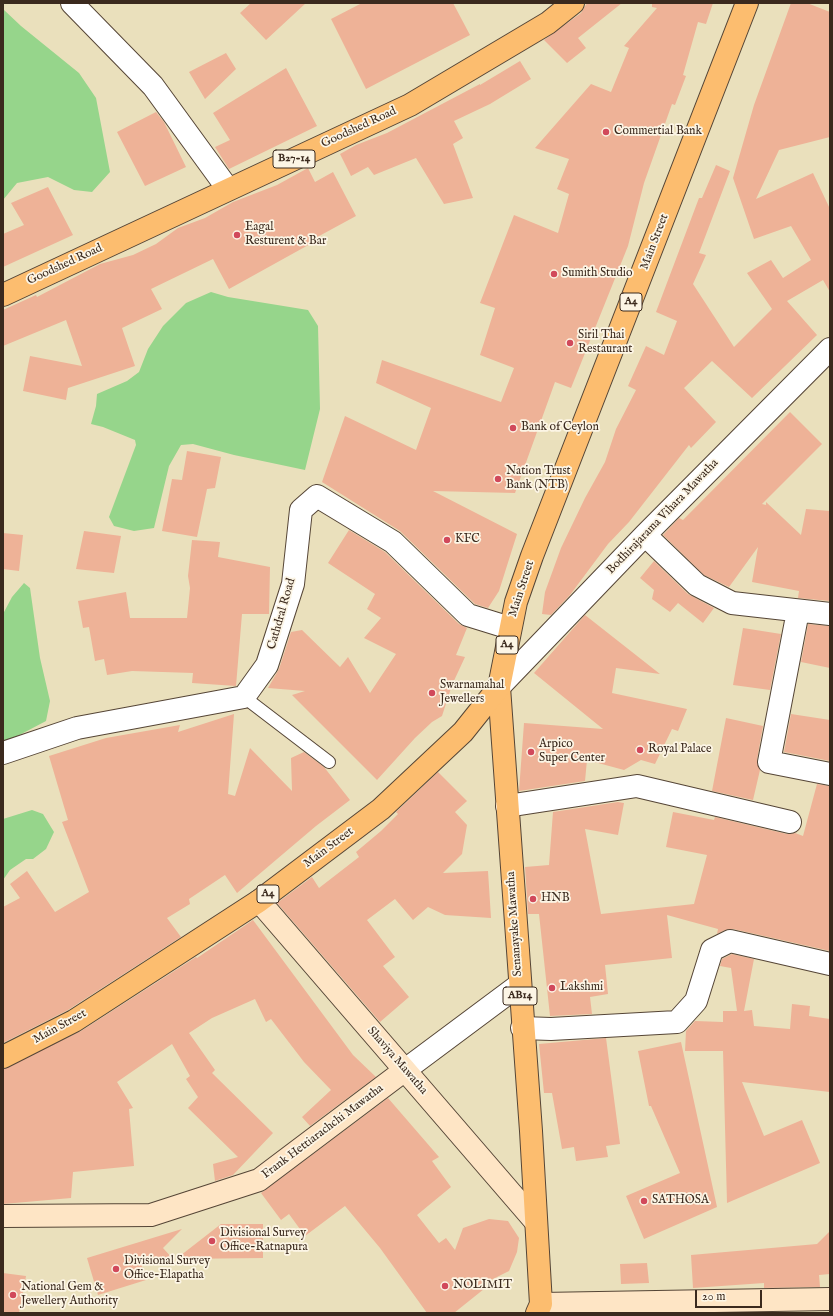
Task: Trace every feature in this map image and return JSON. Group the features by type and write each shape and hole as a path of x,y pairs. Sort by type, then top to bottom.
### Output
{"main road":[{"name":"Goodshed Road","path":"3,295 410,105 548,23 573,3"},
{"name":"Main Street","path":"3,1057 74,1021 259,901 381,809 463,732 499,687 516,602 535,549 747,3"},
{"name":"Senanayake Mawatha","path":"499,687 522,1028 531,1131 539,1309"}],"street":[{"path":"72,3 153,86 228,189"},
{"name":"Bodhirajarama Vihara Mawatha","path":"499,687 645,535 830,349"},
{"name":"Cathdral Road","path":"244,697 267,665 293,584 301,510 317,496 393,542 468,615 510,628"},
{"path":"645,535 697,585 732,603 830,614"},
{"path":"798,611 769,762 830,774"},
{"path":"3,753 78,728 244,697"},
{"path":"507,806 637,786 790,822"},
{"name":"Shaviya Mawatha","path":"259,901 535,1221"},
{"path":"522,1028 550,1029 677,1022 696,1001 712,950 730,941 830,964"},
{"path":"405,1070 519,985"},
{"name":"Frank Hettiarachchi Mawatha","path":"3,1216 150,1215 259,1180 405,1070"},
{"path":"539,1309 830,1299"}],"lane":[{"path":"244,697 329,762"}],"green space":[{"path":"3,9 21,26 79,73 96,98 110,172 92,192 74,190 48,177 17,183 3,200"},
{"path":"211,292 228,297 308,310 318,326 320,409 305,470 234,455 193,444 181,445 169,466 154,528 134,531 114,526 109,517 136,445 135,440 103,427 91,424 96,406 97,394 127,381 139,372 148,349 163,326 186,303"},
{"path":"24,583 30,588 40,658 50,701 46,721 8,741 3,741 3,614 12,597"},
{"path":"32,810 43,814 54,832 46,849 33,859 26,859 10,870 3,880 3,819"}],"building":[{"path":"251,3 306,3 266,40 240,13"},
{"path":"362,3 453,3 470,35 366,89 331,19"},
{"path":"587,3 622,3 578,38 586,48 567,63 544,40 581,13"},
{"path":"652,3 713,3 706,24 698,22 683,75 686,76 675,105 672,104 644,183 628,246 571,388 555,382 515,493 433,491 517,534 499,591 488,608 475,604 400,531 322,482 345,416 416,450 431,408 376,383 382,360 501,402 514,368 480,355 495,308 480,303 514,215 558,233 569,194 557,189 569,159 535,148 591,84 611,92 629,48 624,46 657,8 652,7"},
{"path":"791,3 807,3 830,12 830,137 779,150 756,199 813,173 830,209 830,292 823,280 787,301 817,335 752,398 712,361 684,388 716,422 691,448 689,445 629,522 608,544 570,595 551,615 542,614 545,592 561,548 585,498 605,462 616,429 636,390 628,386 646,346 664,355 677,321 656,312 699,198 702,198 716,165 730,171 699,253 706,255 693,284 734,347 772,309 747,273 771,260 783,278 811,260 791,226 754,239 733,178 754,105"},
{"path":"226,53 236,69 205,99 189,72"},
{"path":"520,61 531,79 490,104 454,121 463,138 453,144 473,198 444,204 416,158 374,175 368,167 351,176 340,154 356,145 387,133 480,85"},
{"path":"286,68 317,126 229,169 215,147 230,140 213,113"},
{"path":"156,112 164,122 186,167 145,186 117,132"},
{"path":"308,168 315,182 333,172 356,216 310,241 312,243 229,289 213,259 151,289 162,309 122,328 135,366 68,388 66,400 23,391 30,356 82,366 66,320 3,346 3,310 36,295 37,297 100,264 133,255 156,244 178,228 205,218 233,202 277,185"},
{"path":"48,187 73,235 3,267 3,234 24,225 11,203"},
{"path":"790,412 822,444 762,504 766,505 766,502 801,535 806,509 830,511 830,601 798,598 799,591 752,582 758,547 729,587 704,575 663,535 679,518 683,520"},
{"path":"187,451 221,457 215,488 207,489 197,537 162,531 172,479 182,480"},
{"path":"349,530 385,552 459,624 467,628 456,655 465,657 452,685 442,716 432,722 415,738 377,780 292,695 305,691 268,688 279,669 291,632 302,630 340,667 348,657 370,693 396,654 364,638 381,618 367,609 375,594 328,563"},
{"path":"84,531 121,536 114,573 76,569"},
{"path":"3,533 23,535 19,571 3,569"},
{"path":"192,540 220,542 218,557 270,567 269,614 242,614 236,686 192,683 193,673 132,671 107,675 104,659 95,661 89,627 83,628 78,601 126,592 130,618 187,618 190,588 188,576"},
{"path":"654,561 688,594 714,608 703,623 678,603 670,612 652,599 654,590 640,578"},
{"path":"585,615 660,674 616,668 612,693 687,709 678,731 672,729 655,764 641,760 624,770 587,760 585,781 519,791 524,723 603,729 534,673"},
{"path":"808,624 830,626 830,668 801,662"},
{"path":"743,628 781,634 770,690 733,685"},
{"path":"234,714 228,794 235,796 250,748 292,791 291,758 304,752 324,767 350,800 316,826 237,893 225,875 189,899 190,904 167,918 181,937 68,1010 3,1043 3,907 20,898 10,884 27,871 55,912 89,892 62,822 68,820 49,756 106,738 180,725 178,732"},
{"path":"791,714 830,720 830,761 784,752"},
{"path":"726,718 763,726 757,760 760,770 753,800 712,791"},
{"path":"438,772 467,801 455,812 467,825 462,854 443,873 488,871 491,918 445,915 428,907 413,920 395,899 367,920 395,957 383,966 409,997 380,1022 277,903 312,877 319,888 359,857 356,852 381,831 398,814 396,812"},
{"path":"817,784 830,786 830,951 733,929 725,930 717,934 718,929 667,915 672,958 605,965 608,994 590,997 592,1014 550,1016 539,914 528,914 525,867 549,865 553,812 618,802 624,803 618,835 585,829 601,914 694,904 707,855 666,847 673,812 714,820 715,817 787,834 795,833 803,836"},
{"path":"253,920 353,1055 376,1077 310,1126 302,1117 331,1090 304,1062 271,1019 266,1022 255,999 212,1018 189,1033 215,1070 212,1073 273,1133 233,1175 215,1181 213,1164 238,1157 188,1108 198,1097 186,1079 190,1076 172,1044 117,1082 133,1108 129,1109 134,1166 73,1172 71,1198 3,1204 3,1069 81,1031 196,957 197,958"},
{"path":"732,954 754,959 744,1011 752,1010 754,1026 790,1029 792,1004 810,1006 809,1016 830,1019 830,1092 742,1082 764,1136 802,1120 820,1163 727,1203 723,1051 685,1051 686,1031 695,1021 723,1022 723,1011 737,1011 731,968 720,966 722,959"},
{"path":"606,1038 620,1144 606,1146 608,1157 576,1161 574,1147 562,1149 552,1093 544,1093 539,1044"},
{"path":"681,1042 717,1207 644,1239 626,1196 680,1173 651,1106 649,1106 638,1051"},
{"path":"388,1098 439,1157 432,1161 451,1187 417,1215 439,1243 446,1238 455,1250 463,1228 489,1219 508,1221 519,1238 517,1252 509,1271 481,1285 484,1289 454,1313 427,1313 380,1248 345,1206 305,1236 289,1214 281,1220 261,1193"},
{"name":"Divisional Survey Office-Ratnapura","path":"221,1224 263,1224 263,1258 176,1259"},
{"name":"Divisional Survey Office-Elapatha","path":"182,1229 163,1248 173,1259 140,1260 146,1280 98,1295 87,1258"},
{"path":"830,1231 830,1274 819,1275 820,1287 764,1288 764,1283 693,1288 691,1255 817,1244"},
{"path":"647,1263 649,1283 621,1284 620,1264"},
{"name":"National Gem & Jewellery Authority","path":"3,1273 26,1276 19,1313 3,1313"}],"place":[{"name":"Commertial Bank","path":"606,132"},
{"name":"Eagal Resturent & Bar","path":"237,235"},
{"name":"Sumith Studio","path":"554,274"},
{"name":"Siril Thai Restaurant","path":"570,343"},
{"name":"Bank of Ceylon","path":"513,428"},
{"name":"Nation Trust Bank (NTB)","path":"498,479"},
{"name":"KFC","path":"447,540"},
{"name":"Swarnamahal Jewellers","path":"432,693"},
{"name":"Royal Palace","path":"640,750"},
{"name":"Arpico Super Center","path":"531,752"},
{"name":"HNB","path":"533,899"},
{"name":"Lakshmi","path":"552,988"},
{"name":"SATHOSA","path":"644,1201"},
{"name":"Divisional Survey Office-Ratnapura","path":"212,1241"},
{"name":"Divisional Survey Office-Elapatha","path":"116,1269"},
{"name":"NOLIMIT","path":"445,1286"},
{"name":"National Gem & Jewellery Authority","path":"13,1295"}]}
